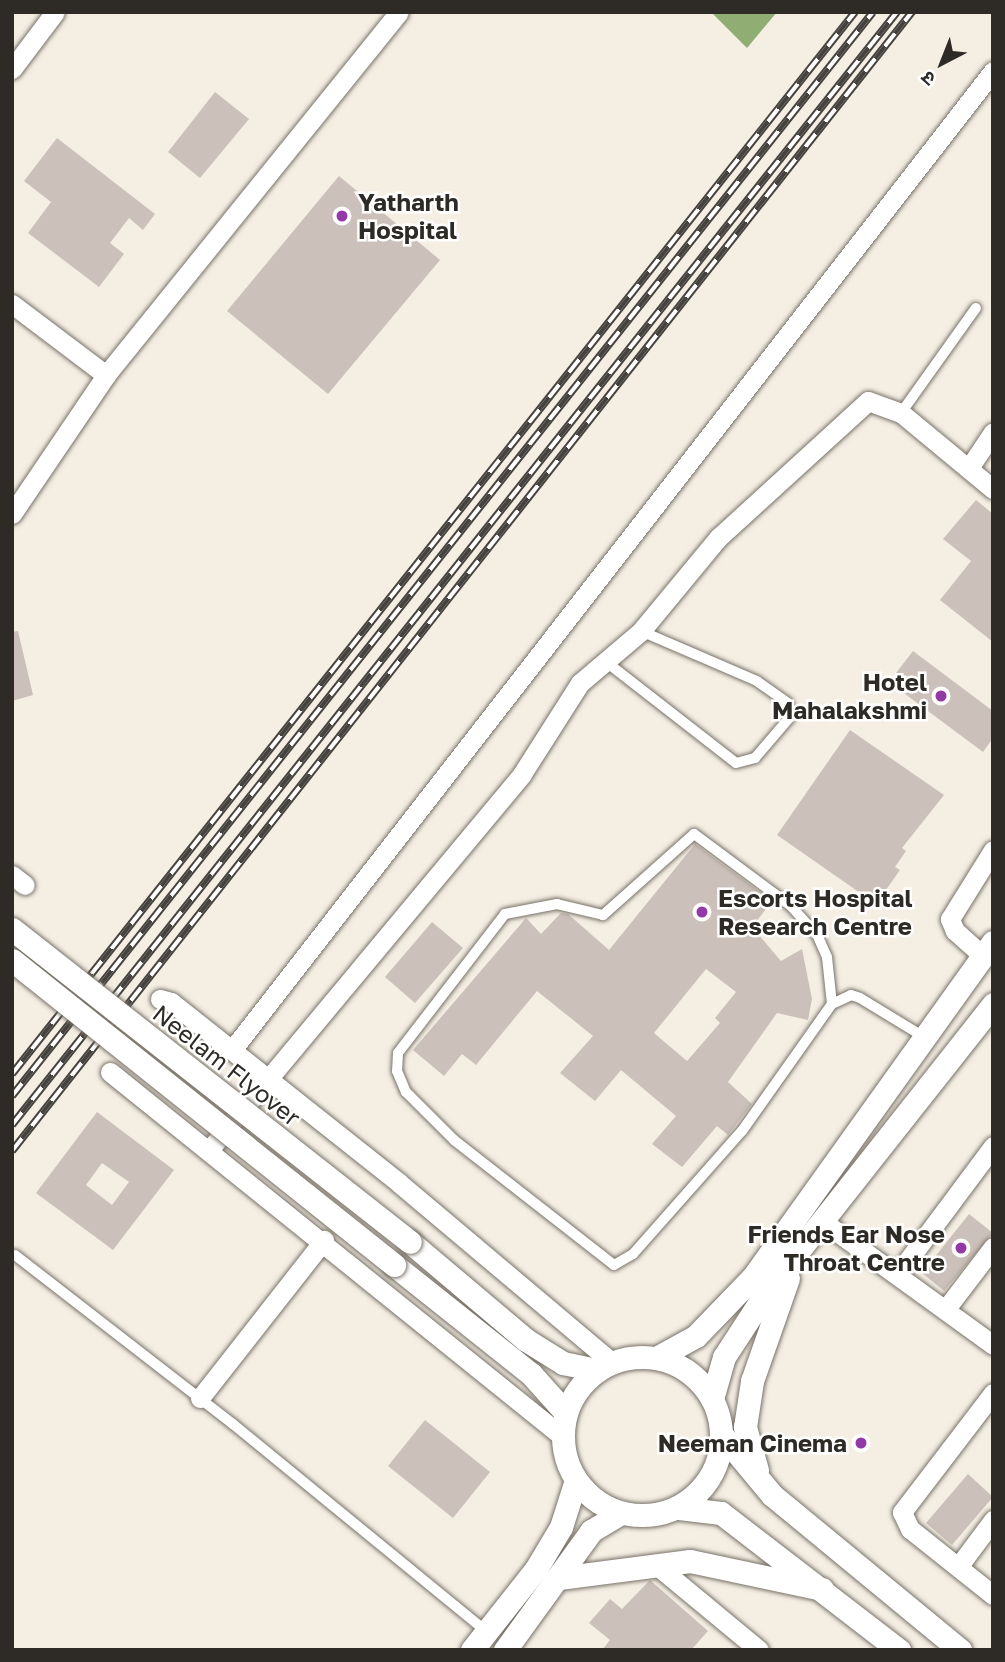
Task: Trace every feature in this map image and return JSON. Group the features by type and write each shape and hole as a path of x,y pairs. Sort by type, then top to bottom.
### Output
{"street":[{"path":"12,69 55,12"},
{"path":"12,514 106,375 399,12"},
{"path":"232,1050 993,71"},
{"path":"12,304 106,375"},
{"path":"209,1150 522,774 580,683 641,631 718,538 868,401 901,412 993,489"},
{"path":"969,468 993,432"},
{"path":"658,1357 691,1372 712,1399 722,1435 718,1463 705,1487 679,1508 652,1516 621,1514 597,1502 576,1480 563,1437 566,1413 605,1366 658,1357 696,1336 752,1277 928,1039 988,949 955,931 950,919 993,850"},
{"name":"Neelam Flyover","path":"12,929 410,1242 526,1340 564,1363 605,1366"},
{"name":"Neelam Flyover","path":"12,960 531,1374 566,1413"},
{"path":"160,999 232,1050 266,1082 399,1183 605,1366"},
{"path":"712,1399 724,1357 798,1252 993,1004"},
{"path":"110,1072 324,1240 563,1437"},
{"path":"897,1276 993,1146"},
{"path":"822,1221 993,1345"},
{"path":"200,1398 324,1240"},
{"path":"946,1310 993,1247"},
{"path":"762,1483 746,1427 752,1381 798,1252"},
{"path":"993,1393 902,1511 910,1529 993,1595"},
{"path":"722,1435 762,1483 843,1557 960,1650"},
{"path":"472,1650 536,1569 561,1527 576,1480"},
{"path":"679,1508 721,1513 899,1650"},
{"path":"506,1650 591,1531 621,1514"},
{"path":"958,1567 993,1520"},
{"path":"559,1578 691,1561 822,1589"},
{"path":"655,1564 759,1650"}],"lane":[{"path":"901,412 976,308"},
{"path":"605,661 736,763 755,758 790,717 788,703 757,681 641,631"},
{"path":"832,1004 827,957 817,934 791,906 694,834 603,915 557,904 505,914 398,1053 397,1071 406,1092 454,1140 594,1255 621,1264 742,1131 832,1004 851,995 860,998 928,1039"},
{"path":"15,1255 200,1398 486,1632"}],"shaded area":[{"path":"711,12 777,12 747,48"}],"building":[{"path":"215,92 249,119 200,178 168,152"},
{"path":"57,138 155,214 143,230 129,218 110,243 124,254 99,287 28,233 51,202 24,181"},
{"path":"339,176 440,260 328,394 227,311"},
{"path":"976,500 993,514 993,642 940,600 971,561 943,539"},
{"path":"18,631 33,695 12,701 12,632"},
{"name":"Hotel Mahalakshmi","path":"913,651 993,711 993,738 983,752 889,682"},
{"path":"850,730 944,795 902,848 906,851 895,867 900,870 876,904 777,835"},
{"path":"695,844 772,901 752,927 781,961 802,949 812,999 808,1020 777,1013 728,1082 752,1104 728,1135 717,1126 682,1167 652,1144 676,1116 621,1070 595,1101 560,1073 593,1036 537,991 476,1065 462,1054 444,1076 413,1050 526,918 541,934 561,913 568,914 609,950","holes":["706,969 736,992 715,1018 720,1023 687,1061 654,1033"]},
{"path":"432,922 463,948 415,1003 385,977"},
{"path":"97,1112 174,1170 113,1250 36,1193","holes":["102,1163 129,1182 112,1205 86,1185"]},
{"path":"969,1214 993,1233 944,1291 922,1273"},
{"path":"425,1420 490,1472 453,1518 388,1466"},
{"path":"968,1474 993,1497 952,1545 926,1523"},
{"path":"650,1580 708,1631 691,1650 602,1650 610,1640 589,1623 610,1599 622,1609"}],"railway":[{"path":"12,1074 855,12"},
{"path":"12,1096 873,12"},
{"path":"12,1125 897,12"},
{"path":"12,1151 912,12"}],"place":[{"name":"Yatharth Hospital","path":"342,216"},
{"name":"Hotel Mahalakshmi","path":"941,696"},
{"name":"Escorts Hospital Research Centre","path":"702,912"},
{"name":"Friends Ear Nose Throat Centre","path":"961,1248"},
{"name":"Neeman Cinema","path":"861,1443"}]}
